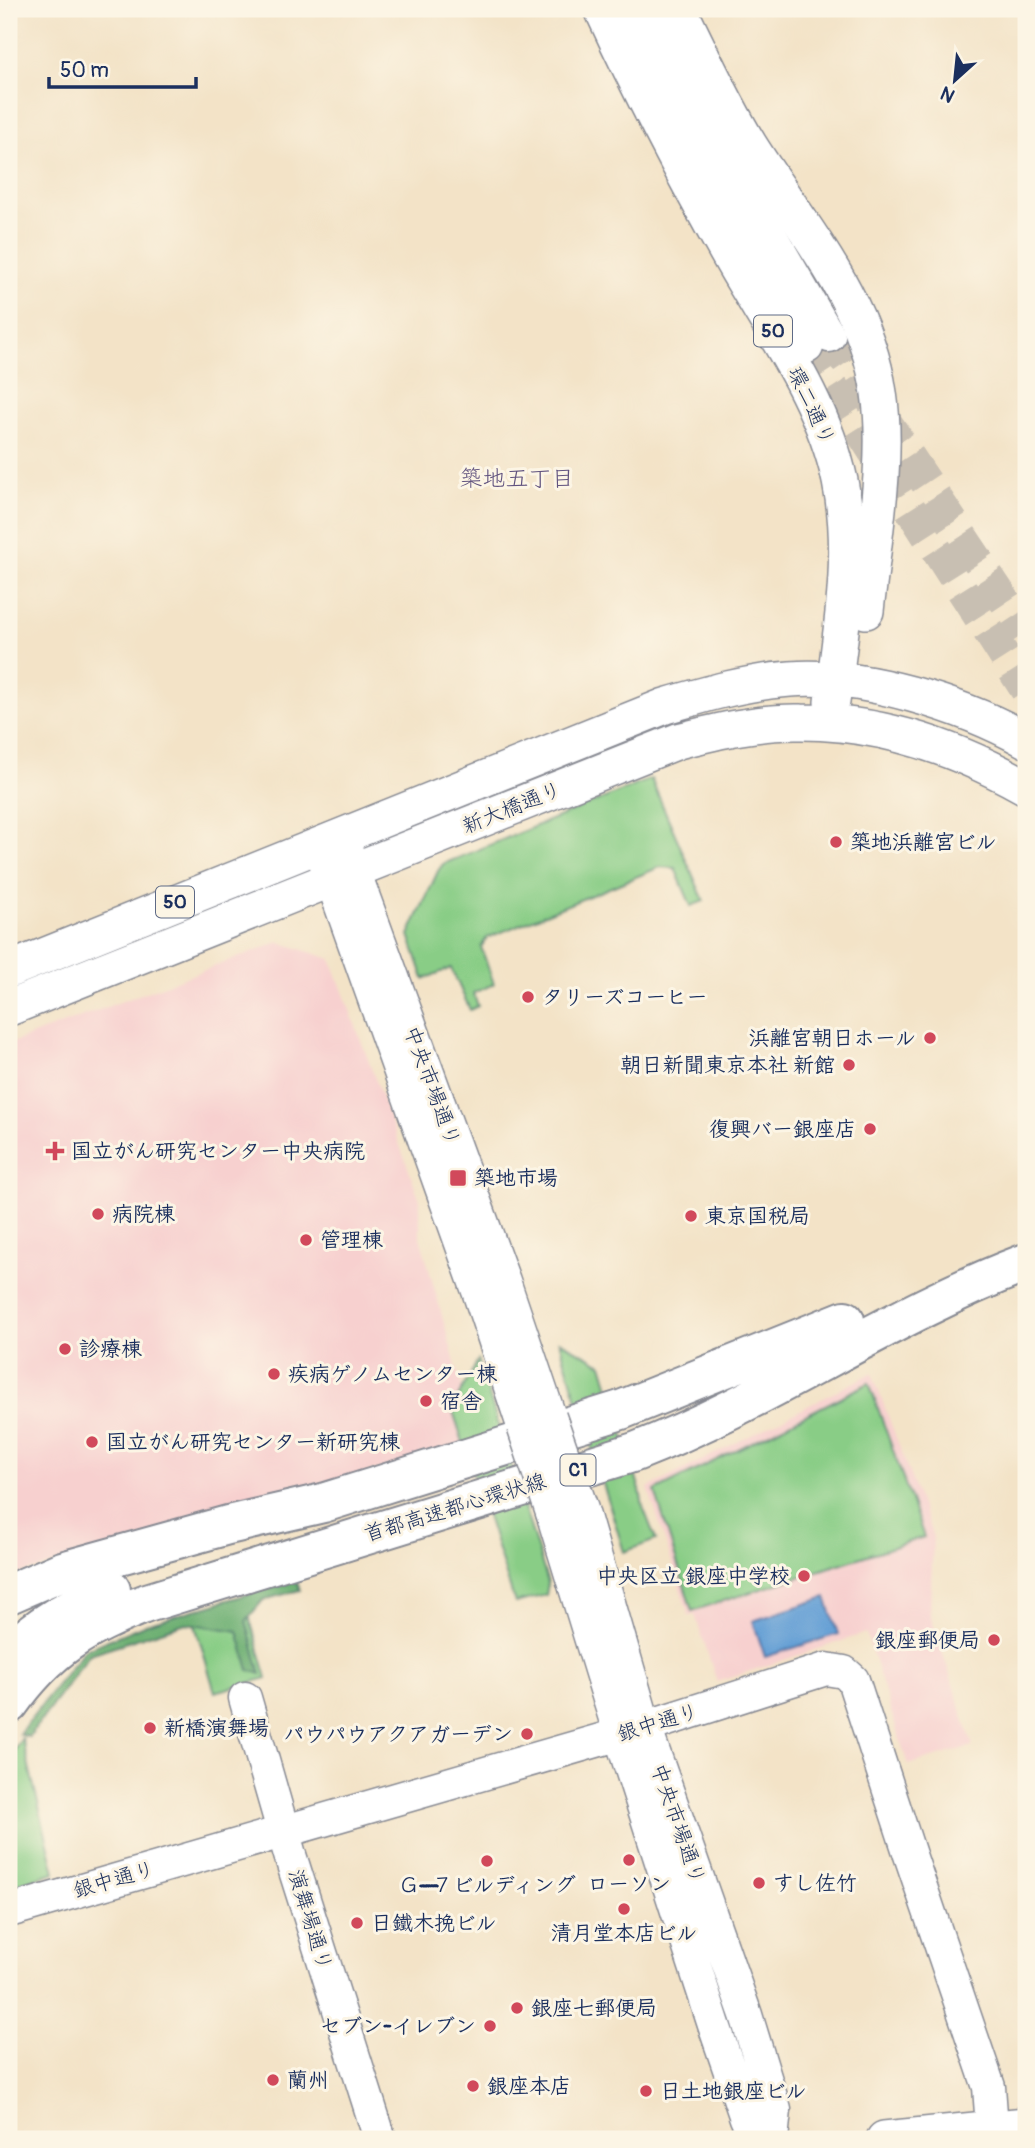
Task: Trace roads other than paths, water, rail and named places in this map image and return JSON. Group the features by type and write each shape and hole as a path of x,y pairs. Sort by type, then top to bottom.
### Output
{"highway":[{"name":"首都高速都心環状線","path":"12,1690 37,1628 55,1616 119,1587 625,1433 707,1395 845,1320 955,1266 1026,1235"},
{"name":"首都高速都心環状線","path":"12,1690 57,1649 107,1618 147,1603 648,1447 707,1421 922,1308 1026,1263"},
{"path":"9,1594 62,1571 228,1525 323,1503 621,1410 845,1320"}],"main road":[{"name":"環二通り","path":"602,9 674,157 804,385 827,436 841,483 846,537 844,596 847,682"},
{"name":"環二通り","path":"679,9 748,143 831,271 859,321 875,370 881,419 881,446 842,724"},
{"name":"新大橋通り","path":"9,970 665,706 715,692 763,682 801,678 847,682 920,697 964,711 1026,740"},
{"name":"新大橋通り","path":"9,1008 678,741 723,730 800,722 842,724 904,735 972,759 1026,787"},
{"path":"884,2139 1009,2126 1026,2115"}],"street":[{"name":"環二通り","path":"625,9 700,164 744,242 818,341 652,9"},
{"name":"中央市場通り","path":"330,839 504,1281 536,1422 567,1511 746,2118 762,2139"},
{"name":"銀中通り","path":"9,1911 633,1731 826,1669 845,1672 853,1680 909,1855 989,2087 1009,2126"},
{"name":"演舞場通り","path":"245,1698 283,1831 380,2139"},
{"name":"中央市場通り","path":"633,1731 746,2015 775,2110 772,2139"}],"water":[{"path":"826,1597 838,1634 765,1657 753,1621"}],"tunnel":[{"path":"829,336 1026,633"},
{"path":"807,347 1026,690"}],"place":[{"name":"築地浜離宮ビル","path":"836,842"},
{"name":"タリーズコーヒー","path":"528,997"},
{"name":"浜離宮朝日ホール","path":"930,1038"},
{"name":"朝日新聞東京本社 新館","path":"849,1065"},
{"name":"復興バー銀座店","path":"870,1129"},
{"name":"国立がん研究センター中央病院","path":"55,1151"},
{"name":"築地市場","path":"458,1178"},
{"name":"病院棟","path":"98,1214"},
{"name":"東京国税局","path":"691,1216"},
{"name":"管理棟","path":"306,1240"},
{"name":"診療棟","path":"65,1349"},
{"name":"疾病ゲノムセンター棟","path":"274,1374"},
{"name":"宿舎","path":"426,1401"},
{"name":"国立がん研究センター新研究棟","path":"92,1442"},
{"name":"中央区立 銀座中学校","path":"804,1576"},
{"name":"銀座郵便局","path":"994,1640"},
{"name":"新橋演舞場","path":"150,1728"},
{"name":"パウパウアクアガーデン","path":"527,1734"},
{"name":"ローソン","path":"629,1860"},
{"name":"Ｇ―７ビルディング","path":"487,1861"},
{"name":"すし佐竹","path":"759,1883"},
{"name":"清月堂本店ビル","path":"624,1909"},
{"name":"日鐵木挽ビル","path":"357,1923"},
{"name":"銀座七郵便局","path":"517,2008"},
{"name":"セブン-イレブン","path":"490,2026"},
{"name":"蘭州","path":"273,2080"},
{"name":"銀座本店","path":"473,2086"},
{"name":"日土地銀座ビル","path":"646,2091"}],"district":[{"name":"築地五丁目","path":"517,478"}]}
